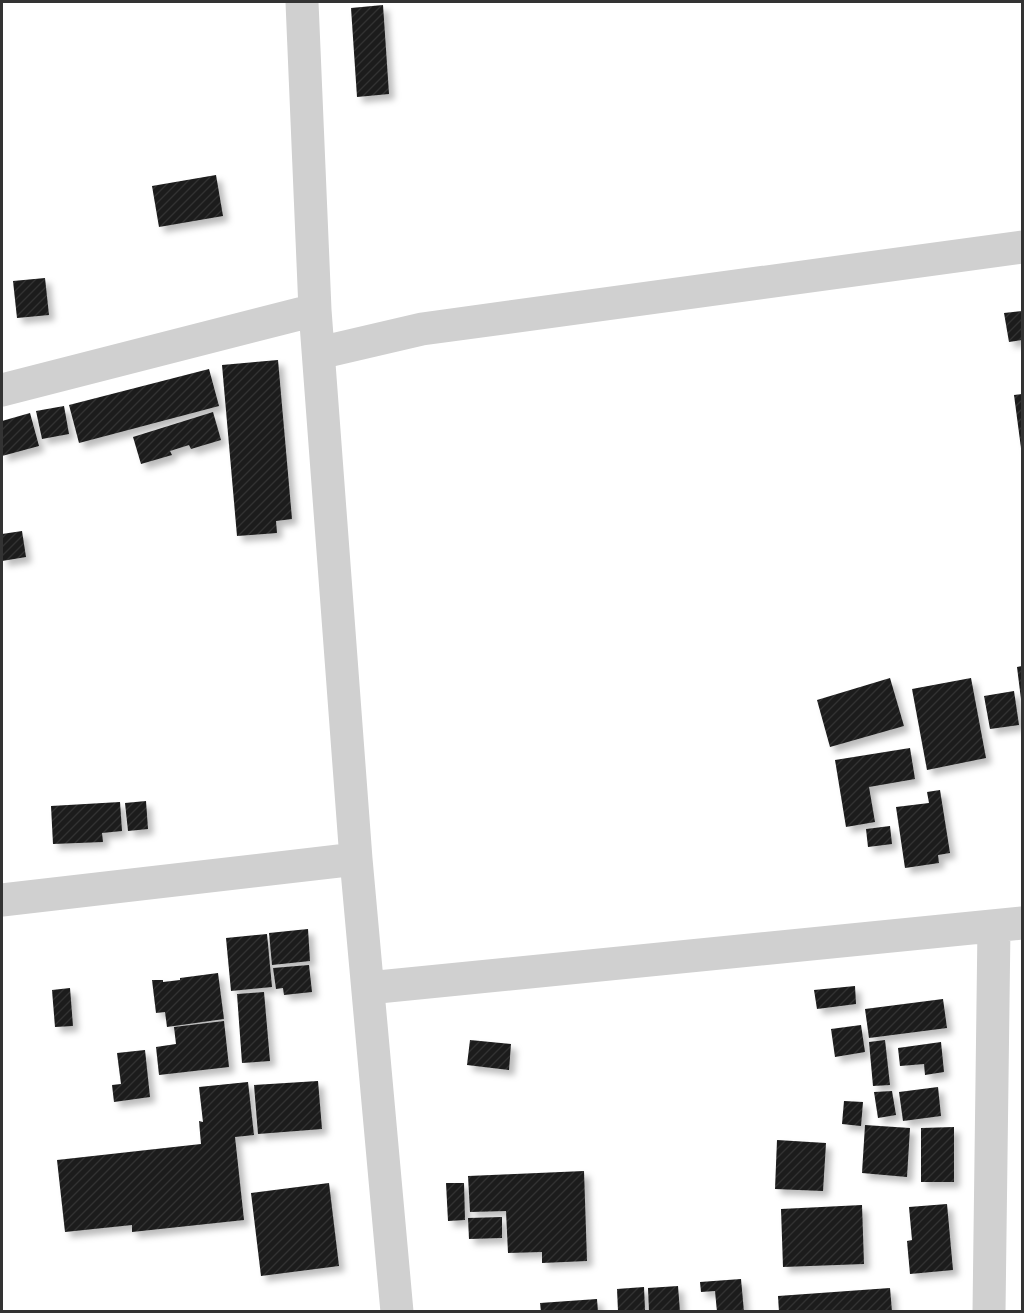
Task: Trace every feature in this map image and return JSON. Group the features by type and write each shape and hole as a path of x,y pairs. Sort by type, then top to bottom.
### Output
{"street":[{"path":"302,2 315,310 356,859 397,1311"},
{"path":"319,353 422,329 1023,247"},
{"path":"2,390 315,310"},
{"path":"2,900 356,859"},
{"path":"368,988 1008,925 989,1311"}],"building":[{"path":"383,5 389,94 357,97 351,8"},
{"path":"216,175 223,216 159,227 152,186"},
{"path":"45,278 49,315 17,318 13,281"},
{"path":"1022,311 1022,340 1009,342 1004,313"},
{"path":"278,360 292,519 276,521 277,533 237,536 222,365"},
{"path":"209,369 219,406 79,443 69,405"},
{"path":"1022,394 1022,448 1021,448 1014,395"},
{"path":"64,406 69,434 42,439 36,411"},
{"path":"213,412 221,440 191,449 189,445 170,451 172,455 141,464 133,437"},
{"path":"30,413 39,446 2,456 2,421"},
{"path":"22,531 26,557 2,561 2,534"},
{"path":"1022,666 1022,699 1021,699 1017,667"},
{"path":"890,678 904,726 830,747 817,700"},
{"path":"971,678 986,758 927,770 912,689"},
{"path":"1014,691 1019,725 990,729 984,696"},
{"path":"910,748 915,779 869,787 875,822 846,827 835,760"},
{"path":"940,790 950,853 938,855 939,863 905,868 896,807 929,803 927,792"},
{"path":"146,801 148,829 128,831 125,803"},
{"path":"120,802 122,831 102,833 103,842 53,844 51,806"},
{"path":"890,826 892,844 868,847 866,829"},
{"path":"308,929 310,961 272,965 269,933"},
{"path":"267,934 272,987 231,991 226,938"},
{"path":"309,965 312,992 284,995 283,988 276,989 273,968"},
{"path":"218,973 224,1019 167,1027 165,1012 156,1013 152,980 163,980 163,982"},
{"path":"855,986 856,1004 817,1009 814,990"},
{"path":"70,988 73,1026 55,1027 52,990"},
{"path":"264,992 270,1061 242,1063 237,994"},
{"path":"943,999 947,1028 869,1038 865,1009"},
{"path":"224,1021 229,1067 159,1075 156,1047 176,1044 174,1027"},
{"path":"861,1025 865,1052 835,1057 831,1029"},
{"path":"470,1040 511,1044 509,1070 467,1065"},
{"path":"885,1040 890,1085 873,1086 869,1042"},
{"path":"941,1042 944,1072 925,1075 924,1064 900,1066 898,1048"},
{"path":"145,1050 150,1097 114,1102 112,1085 121,1084 117,1053"},
{"path":"318,1081 322,1129 258,1134 254,1085"},
{"path":"248,1082 254,1135 235,1137 244,1220 132,1232 132,1225 65,1232 57,1160 201,1144 199,1121 203,1122 199,1087"},
{"path":"938,1087 941,1116 903,1121 899,1092"},
{"path":"892,1091 896,1115 878,1118 874,1092"},
{"path":"844,1101 863,1102 861,1126 842,1124"},
{"path":"865,1125 910,1128 907,1177 862,1173"},
{"path":"954,1127 954,1182 921,1182 921,1128"},
{"path":"777,1140 826,1143 823,1191 775,1189"},
{"path":"584,1171 587,1261 542,1263 542,1252 508,1253 506,1211 470,1212 468,1176"},
{"path":"329,1183 339,1266 261,1276 251,1193"},
{"path":"446,1183 464,1183 465,1220 448,1221"},
{"path":"947,1204 953,1270 910,1274 907,1241 912,1240 909,1207"},
{"path":"862,1205 864,1264 783,1267 781,1209"},
{"path":"502,1217 502,1238 469,1239 468,1218"},
{"path":"741,1279 744,1312 717,1312 715,1291 701,1292 700,1282"},
{"path":"678,1286 680,1312 649,1312 648,1288"},
{"path":"644,1287 645,1310 618,1311 617,1289"},
{"path":"890,1288 892,1312 779,1312 778,1296"},
{"path":"597,1299 598,1312 541,1312 540,1303"}]}
